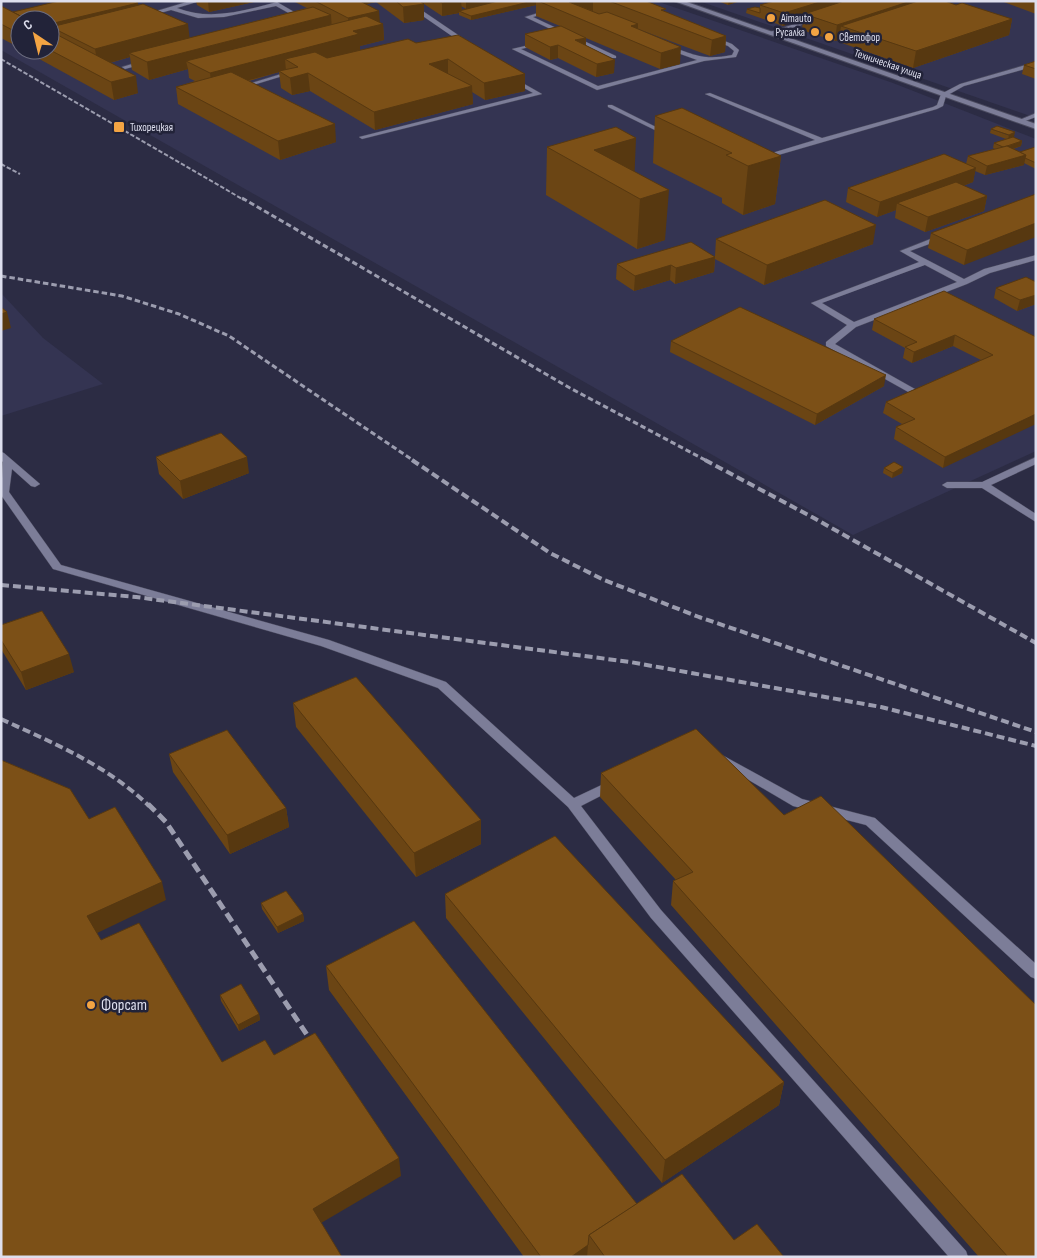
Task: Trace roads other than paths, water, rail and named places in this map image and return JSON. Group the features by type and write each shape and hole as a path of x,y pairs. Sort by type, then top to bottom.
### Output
{"main road":[{"name":"Техническая улица","path":"677,1 1036,127"}],"lane":[{"path":"135,18 197,1"},
{"path":"404,1 464,41 450,44"},
{"path":"171,8 184,14 215,18 277,4 306,20 297,23"},
{"path":"555,9 528,18 614,57"},
{"path":"770,33 819,18"},
{"path":"550,40 514,49 597,88 701,61 734,56 736,51 730,45 703,35"},
{"path":"559,38 568,36"},
{"path":"657,44 701,61"},
{"path":"126,67 154,60"},
{"path":"750,161 940,106 943,94 962,85 1036,64"},
{"path":"248,85 302,69"},
{"path":"362,137 539,94 507,76"},
{"path":"708,94 820,140"},
{"path":"610,106 680,140"},
{"path":"1020,121 1036,115"},
{"path":"948,234 904,251 964,282"},
{"path":"919,395 829,344 853,325 964,282 987,271 1035,257"},
{"path":"853,325 815,303 926,262"},
{"path":"5,458 35,484"},
{"path":"5,458 4,492 57,567 325,643 442,685 572,804 656,914 960,1257"},
{"path":"947,485 984,485 1036,460"},
{"path":"984,485 1036,519"},
{"path":"714,754 798,803 870,821 1036,973"},
{"path":"572,804 626,778"}],"railway":[{"path":"1,59 244,200"},
{"path":"1,164 20,174"},
{"path":"242,198 570,388 707,461"},
{"path":"1,276 122,296 179,314 229,336 414,461"},
{"path":"412,460 550,553 604,580 699,617 1036,732"},
{"path":"705,460 812,517 1036,643"},
{"path":"1,585 136,597 630,662 881,707 1036,746"},
{"path":"1,719 79,756 115,778 149,806"},
{"path":"148,804 166,822 311,1041"}],"place":[{"name":"Aimauto","path":"771,18"},
{"name":"Русалка","path":"815,32"},
{"name":"Светофор","path":"829,37"},
{"name":"Тихорецкая","path":"119,127"},
{"name":"Форсат","path":"91,1005"}]}
